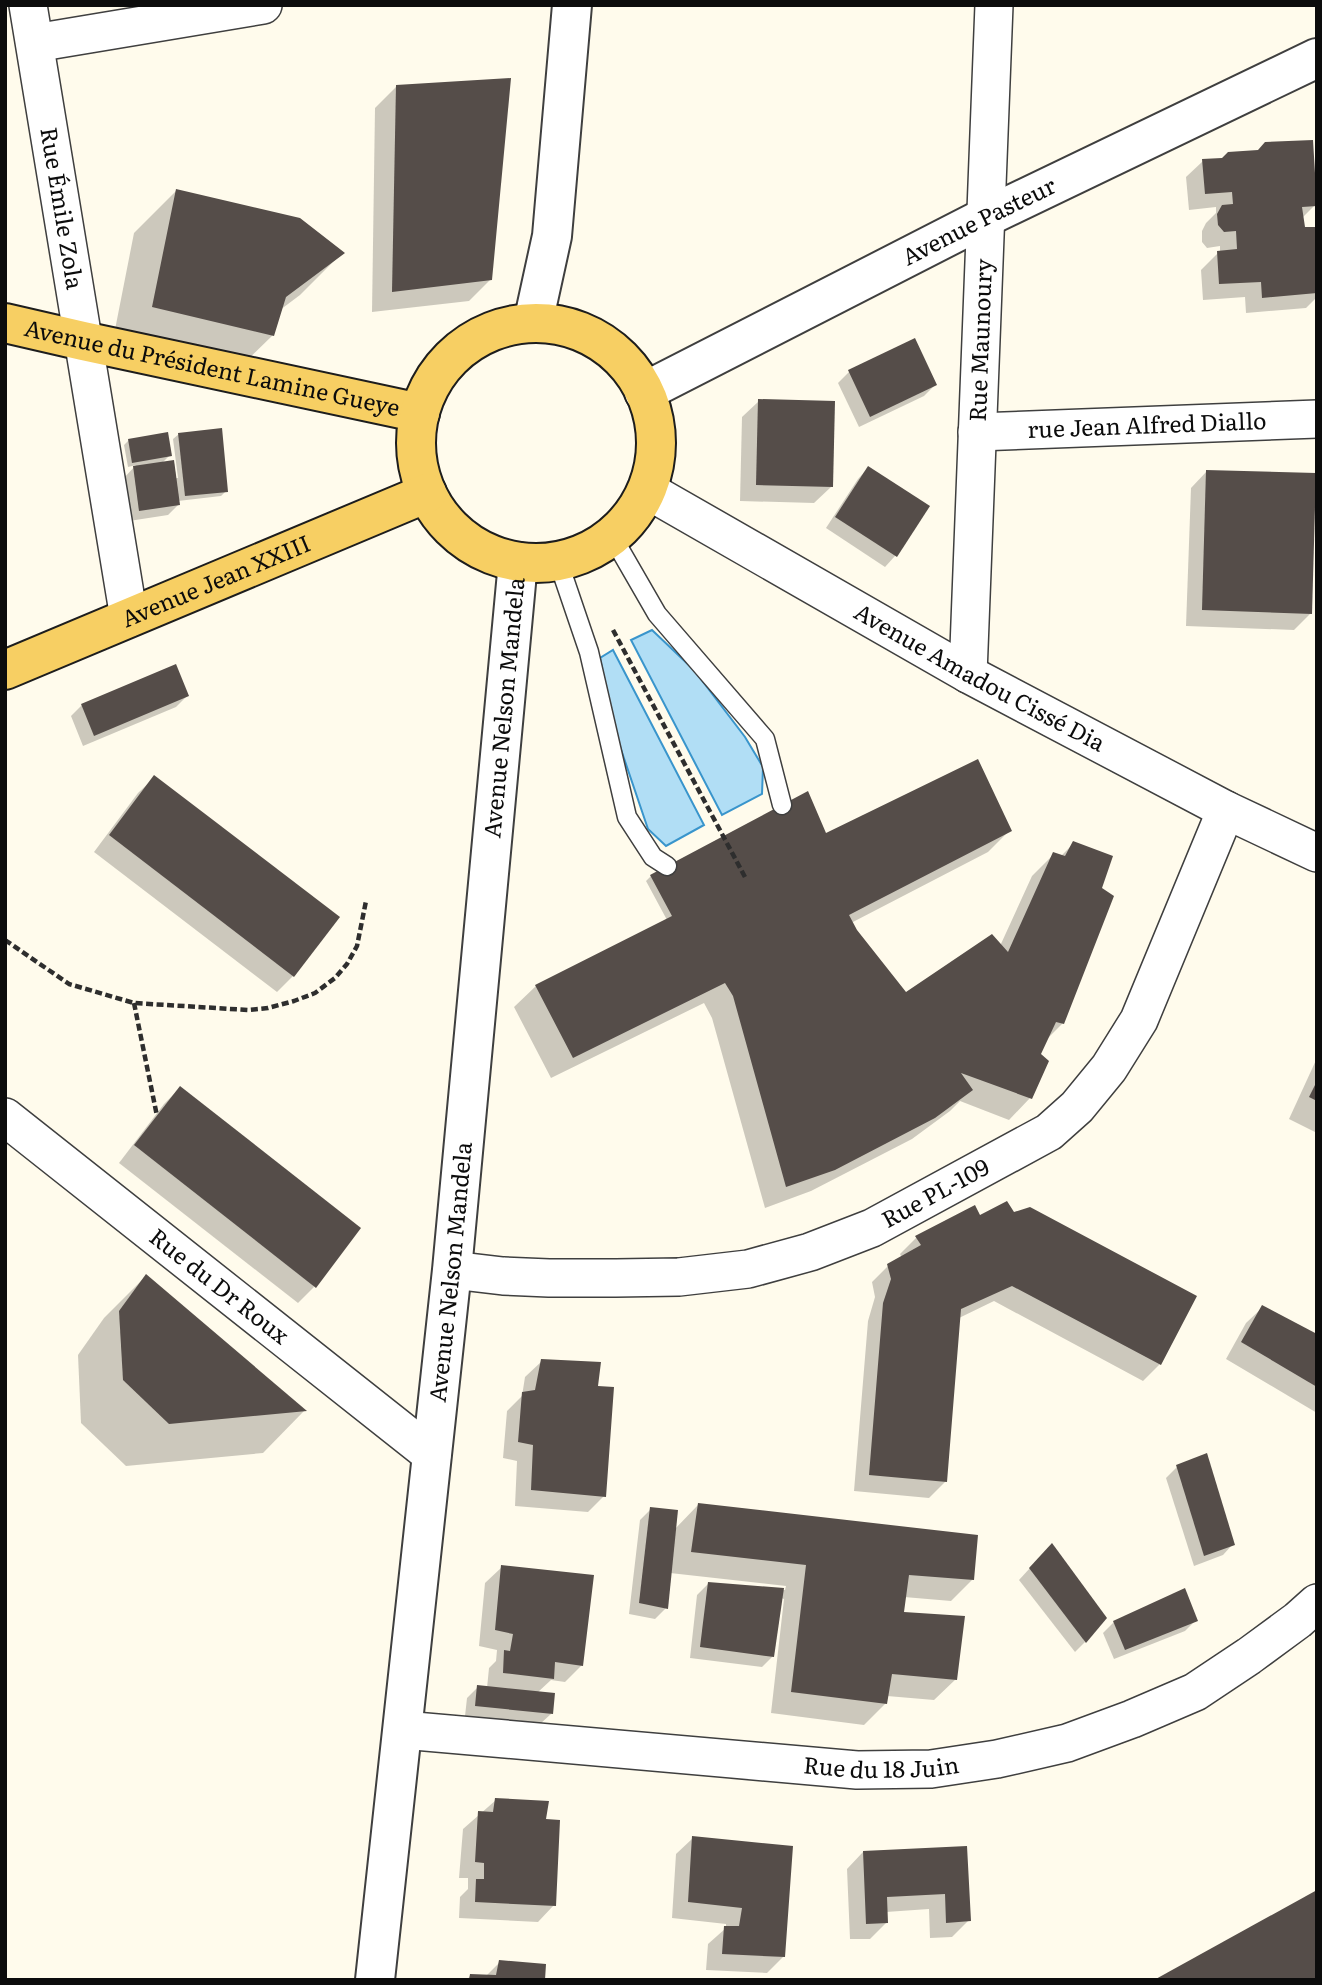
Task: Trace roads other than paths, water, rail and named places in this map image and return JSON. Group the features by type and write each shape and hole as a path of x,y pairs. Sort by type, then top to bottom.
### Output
{"main road":[{"name":"Avenue du Président Lamine Gueye","path":"5,323 420,413"},
{"path":"533,323 578,331 617,355 644,392 650,407 656,440 647,490 636,509 612,536 594,548 558,561 540,564 496,557 476,548 458,534 435,509 427,494 417,454 420,413 432,384 450,359 475,340 503,327 533,323"},
{"name":"Avenue Jean XXIII","path":"5,670 427,494"}],"street":[{"name":"Rue Émile Zola","path":"28,5 128,618"},
{"path":"34,43 263,5"},
{"path":"533,323 552,236 572,5"},
{"name":"Rue Maunoury","path":"968,674 994,5"},
{"name":"Avenue Pasteur","path":"644,392 986,217 1317,58"},
{"name":"rue Jean Alfred Diallo","path":"977,432 1317,419"},
{"name":"Avenue Amadou Cissé Dia","path":"647,490 968,674 1226,810 1317,853"},
{"name":"Avenue Nelson Mandela","path":"375,1980 452,1270 518,562"},
{"name":"Rue PL-109","path":"452,1270 549,1279 616,1279 748,1269 810,1252 873,1228 1049,1132 1077,1107 1109,1068 1139,1020 1226,810"},
{"name":"Rue du Dr Roux","path":"5,1117 432,1455"},
{"name":"Rue du 18 Juin","path":"404,1730 857,1770 931,1769 996,1759 1067,1743 1195,1692 1249,1656 1317,1604"}],"lane":[{"path":"612,536 657,614 765,739 782,805"},
{"path":"558,561 589,652 627,817 653,857 667,866"}],"water":[{"path":"652,630 694,670 745,737 763,767 762,794 722,815 631,640"},
{"path":"613,650 704,825 666,846 648,829 612,723 600,658"}]}
